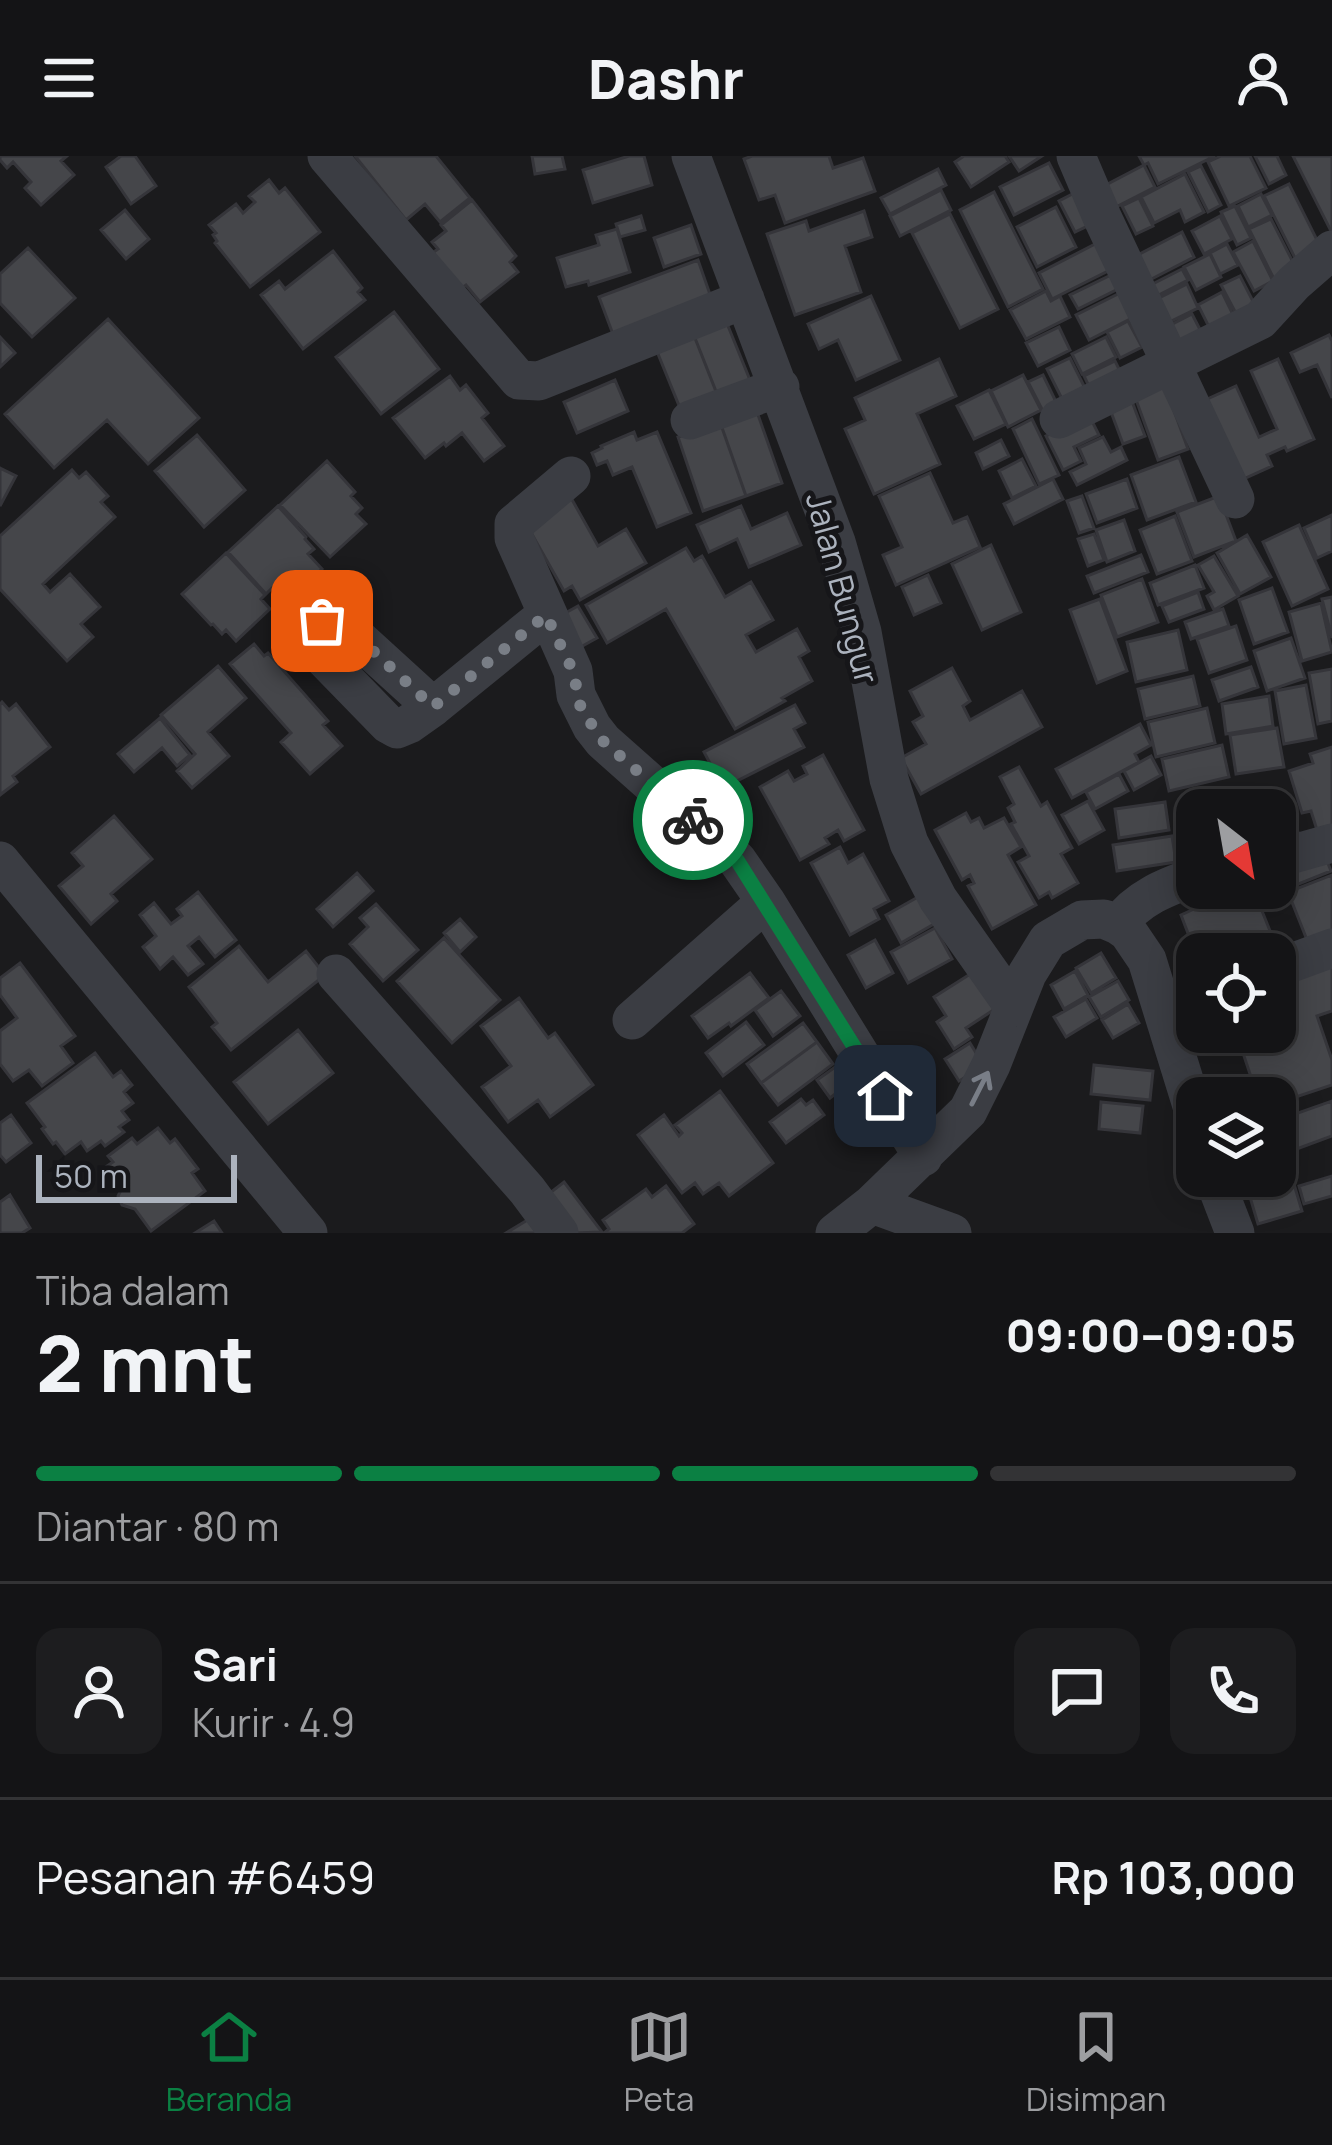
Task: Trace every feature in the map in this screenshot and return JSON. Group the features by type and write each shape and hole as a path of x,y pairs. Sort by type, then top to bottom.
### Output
{"street":[{"path":"327,156 519,380 553,376 745,299"},
{"name":"Jalan Bungur","path":"692,156 836,542 862,632 889,779 909,843 938,899 1014,1007"},
{"path":"1076,156 1234,499"},
{"path":"1060,419 1260,320 1332,250"},
{"path":"690,420 780,387"},
{"path":"571,476 514,524 514,538 573,671 576,694 592,727 737,860 922,1157"},
{"path":"433,707 546,615"},
{"path":"1296,853 1332,844"},
{"path":"0,861 308,1233"},
{"path":"1118,925 1130,908 1176,885"},
{"path":"632,1020 766,902"},
{"path":"858,1222 968,1112 1027,974 1048,940 1082,920 1104,919 1118,925 1128,932 1176,1000"},
{"path":"1296,961 1332,948"},
{"path":"336,974 560,1233"},
{"path":"1221,1197 1234,1233"},
{"path":"858,1222 952,1233"}],"building":[{"path":"0,156 67,156 61,161 74,175 41,205 25,188 31,182 13,162 7,168"},
{"path":"121,156 135,156 156,186 131,204 106,167"},
{"path":"355,156 436,156 470,198 440,222 425,204 406,220"},
{"path":"532,156 562,156 565,169 535,174"},
{"path":"644,156 652,185 593,203 583,170"},
{"path":"829,156 833,168 863,158 875,191 785,223 775,195 759,200 744,159"},
{"path":"964,156 1005,156 1009,162 971,187 955,162"},
{"path":"1009,156 1042,156 1019,171"},
{"path":"1139,156 1215,156 1158,184"},
{"path":"1221,156 1250,156 1266,188 1229,206 1208,162"},
{"path":"1255,156 1277,156 1286,175 1269,184"},
{"path":"1293,156 1332,156 1332,233"},
{"path":"1049,163 1063,190 1014,215 1000,187"},
{"path":"1144,165 1155,187 1112,209 1102,187"},
{"path":"1201,166 1221,205 1208,212 1188,172"},
{"path":"938,169 946,185 890,214 881,198"},
{"path":"1185,174 1204,212 1185,222 1180,210 1154,223 1141,197"},
{"path":"269,180 279,193 285,188 320,232 250,287 215,243 216,233 209,225 236,204 243,213 255,202 249,196"},
{"path":"1289,184 1324,254 1299,266 1264,196"},
{"path":"941,190 951,210 900,236 890,216"},
{"path":"1080,190 1096,222 1075,232 1059,201"},
{"path":"994,192 1043,289 1008,307 960,210"},
{"path":"1261,194 1272,215 1248,227 1238,206"},
{"path":"1139,198 1153,226 1136,234 1122,206"},
{"path":"472,200 516,256 510,262 518,272 480,302 466,285 457,292 428,256 438,249 432,242 446,231 441,225"},
{"path":"1235,206 1251,238 1237,245 1221,212"},
{"path":"1056,207 1076,247 1037,267 1017,227"},
{"path":"125,210 149,239 126,259 101,230"},
{"path":"864,211 872,237 845,246 861,292 795,315 767,234 806,221 809,231"},
{"path":"950,214 998,309 960,328 912,233"},
{"path":"641,216 645,230 620,237 616,224"},
{"path":"1220,216 1232,239 1204,254 1192,231"},
{"path":"1271,219 1298,272 1276,283 1249,229"},
{"path":"691,225 701,254 664,267 654,238"},
{"path":"617,229 630,272 566,287 557,258 599,245 596,235"},
{"path":"1182,232 1194,257 1138,286 1126,261"},
{"path":"1253,241 1273,281 1254,291 1233,252"},
{"path":"1097,243 1110,270 1052,299 1039,273"},
{"path":"1227,244 1238,265 1220,274 1210,253"},
{"path":"28,248 75,298 32,337 0,303 0,274"},
{"path":"333,251 362,288 358,292 365,300 303,349 261,295 279,281 285,289"},
{"path":"1210,254 1221,277 1196,290 1184,267"},
{"path":"698,260 712,300 614,337 599,297"},
{"path":"1182,269 1188,280 1145,302 1139,291"},
{"path":"1111,275 1118,289 1078,309 1070,295"},
{"path":"1240,276 1259,313 1241,323 1221,285"},
{"path":"1187,284 1198,308 1157,328 1145,305"},
{"path":"1046,291 1051,301 1060,296 1070,317 1026,339 1010,310"},
{"path":"1222,292 1239,327 1215,339 1198,305"},
{"path":"1120,293 1132,318 1089,340 1076,315"},
{"path":"871,296 900,360 856,380 838,340 819,349 808,324"},
{"path":"394,312 439,369 381,414 336,357"},
{"path":"1192,314 1207,343 1171,361 1157,332"},
{"path":"108,319 199,418 148,464 107,420 54,468 5,414"},
{"path":"726,321 750,380 717,394 693,333"},
{"path":"1128,321 1142,347 1120,358 1107,332"},
{"path":"1059,327 1070,350 1038,366 1026,343"},
{"path":"693,333 717,394 680,408 656,349"},
{"path":"1329,335 1332,398 1317,365 1300,372 1291,353"},
{"path":"0,337 15,353 0,367"},
{"path":"1106,337 1116,357 1082,374 1072,354"},
{"path":"1070,358 1090,398 1067,409 1047,369"},
{"path":"939,359 956,396 917,414 940,464 874,494 845,429 865,420 855,398"},
{"path":"1278,359 1314,439 1267,455 1272,466 1239,481 1203,401 1236,386 1259,437 1277,429 1251,371"},
{"path":"1115,361 1126,383 1095,399 1084,376"},
{"path":"1023,375 1041,410 1008,427 991,391"},
{"path":"1043,375 1062,414 1048,421 1028,382"},
{"path":"450,376 460,390 466,385 488,413 482,418 504,446 484,461 462,433 425,458 393,418"},
{"path":"615,380 628,411 577,433 564,402"},
{"path":"1165,386 1188,449 1158,460 1135,397"},
{"path":"989,390 1006,424 974,439 957,406"},
{"path":"1130,396 1145,436 1123,444 1108,404"},
{"path":"756,409 782,483 746,496 720,422"},
{"path":"1089,415 1099,435 1074,447 1081,461 1063,470 1046,436"},
{"path":"1032,419 1059,475 1039,484 1013,429"},
{"path":"720,422 746,496 703,511 678,437"},
{"path":"634,432 637,440 657,432 691,513 657,527 632,467 613,475 607,461 597,465 592,453"},
{"path":"197,435 245,490 204,527 155,471"},
{"path":"1103,437 1111,452 1121,447 1127,460 1077,485 1070,472 1086,464 1079,448"},
{"path":"1001,440 1009,456 983,469 976,453"},
{"path":"1179,457 1196,502 1147,520 1131,475"},
{"path":"1022,459 1036,486 1012,498 999,471"},
{"path":"327,461 355,492 351,496 362,508 356,514 366,524 330,557 280,505"},
{"path":"0,468 16,476 0,506"},
{"path":"72,470 79,478 86,472 108,496 101,502 115,517 43,584 50,592 70,574 100,607 81,624 93,637 67,661 0,589 0,536"},
{"path":"930,473 953,523 967,517 980,547 896,585 883,555 902,547 879,496"},
{"path":"1053,479 1063,499 1014,524 1004,504"},
{"path":"1127,479 1137,508 1097,523 1086,494"},
{"path":"570,496 598,546 626,529 646,563 580,600 572,586 564,591 525,522"},
{"path":"1082,496 1094,528 1079,533 1067,501"},
{"path":"1219,496 1236,541 1194,557 1177,512"},
{"path":"278,506 306,537 314,549 308,554 322,569 286,602 272,588 266,594 228,552"},
{"path":"741,506 751,529 787,513 801,545 749,567 737,539 709,552 697,525"},
{"path":"1332,515 1332,551 1317,558 1304,528"},
{"path":"1175,516 1192,561 1157,574 1140,530"},
{"path":"1124,520 1135,551 1107,562 1096,530"},
{"path":"1299,525 1328,589 1292,606 1263,542"},
{"path":"1094,534 1104,560 1088,566 1078,539"},
{"path":"1247,535 1271,577 1240,594 1217,553"},
{"path":"991,545 1021,612 982,630 952,564"},
{"path":"686,548 694,561 702,556 725,597 751,582 773,620 746,635 756,652 797,629 809,651 799,657 812,681 735,729 666,609 607,643 586,605"},
{"path":"226,553 265,595 261,599 270,609 236,641 226,630 222,634 211,625 182,594"},
{"path":"1141,555 1148,572 1094,593 1087,576"},
{"path":"1214,556 1238,596 1214,610 1207,596 1214,592 1198,565"},
{"path":"1195,565 1204,588 1158,605 1150,583"},
{"path":"928,575 941,603 914,615 902,587"},
{"path":"1142,579 1158,622 1117,637 1101,595"},
{"path":"1272,588 1288,632 1254,644 1239,600"},
{"path":"1198,592 1204,609 1169,622 1162,606"},
{"path":"1332,597 1332,638 1322,599"},
{"path":"1100,599 1127,671 1097,683 1070,610"},
{"path":"1321,603 1332,652 1302,661 1289,612"},
{"path":"578,606 597,638 577,649 558,617"},
{"path":"1223,609 1229,626 1191,639 1185,622"},
{"path":"1236,626 1247,660 1209,673 1197,639"},
{"path":"1178,630 1187,670 1136,682 1127,642"},
{"path":"1291,638 1305,678 1267,691 1254,651"},
{"path":"254,644 264,656 268,653 328,721 323,725 342,746 310,774 281,742 291,733 230,664"},
{"path":"218,666 246,698 208,732 229,756 192,788 177,771 195,754 161,715"},
{"path":"1251,667 1258,687 1219,701 1212,680"},
{"path":"952,668 970,701 963,706 970,720 1022,691 1042,727 921,794 901,758 926,744 913,722 923,716 910,691"},
{"path":"1332,669 1332,721 1318,724 1309,673"},
{"path":"1193,676 1200,706 1145,719 1138,689"},
{"path":"1306,685 1316,738 1284,744 1275,691"},
{"path":"1269,696 1273,726 1226,734 1222,704"},
{"path":"0,704 9,710 16,704 50,747 13,776 17,782 0,795"},
{"path":"795,705 805,723 794,729 804,747 723,788 704,752"},
{"path":"1207,708 1215,743 1156,757 1148,722"},
{"path":"160,718 190,755 177,766 162,748 134,772 118,754"},
{"path":"1140,724 1151,745 1135,754 1139,762 1072,798 1056,769"},
{"path":"1277,728 1284,767 1236,774 1230,735"},
{"path":"1222,745 1229,777 1169,791 1162,759"},
{"path":"1332,747 1332,825 1317,830 1311,811 1302,813 1289,771 1313,763 1310,754"},
{"path":"823,755 864,830 844,841 838,830 825,838 829,844 800,860 760,787 788,771 794,781 807,774 803,766"},
{"path":"1151,756 1161,775 1134,790 1124,771"},
{"path":"1019,767 1041,806 1047,802 1072,848 1061,854 1078,883 1052,898 1049,892 1039,898 1018,862 1029,856 1011,824 1015,822 1008,808 1014,804 1000,777"},
{"path":"1119,774 1128,791 1095,809 1086,792"},
{"path":"1088,801 1104,830 1079,844 1062,815"},
{"path":"1165,802 1169,830 1119,838 1115,809"},
{"path":"966,813 971,822 979,818 984,828 1004,818 1021,847 1008,855 1036,905 992,929 968,886 974,883 970,875 962,880 935,830"},
{"path":"114,816 152,859 111,894 117,901 91,924 59,886 83,866 72,853"},
{"path":"1172,836 1176,862 1117,871 1113,845"},
{"path":"840,847 848,863 863,854 889,901 874,909 879,919 850,935 811,863"},
{"path":"1323,851 1331,871 1296,885 1296,861"},
{"path":"357,873 373,891 333,927 317,909"},
{"path":"1332,875 1332,942 1311,950 1295,909 1296,889"},
{"path":"198,892 236,940 215,957 199,937 188,946 203,964 188,975 173,957 160,969 143,947 156,936 140,915 154,903 171,924 182,916 177,909"},
{"path":"918,897 934,924 901,943 886,915"},
{"path":"376,904 418,950 383,981 350,944 368,927 360,918"},
{"path":"1194,909 1261,909 1271,933 1188,933 1181,915"},
{"path":"460,919 476,937 460,952 444,933"},
{"path":"935,928 952,959 908,983 891,952"},
{"path":"444,938 500,1000 452,1043 397,981"},
{"path":"875,940 893,973 866,988 848,955"},
{"path":"239,946 268,982 306,951 325,975 231,1050 189,987"},
{"path":"1101,953 1116,978 1091,993 1076,968"},
{"path":"20,963 75,1036 61,1046 73,1063 42,1086 29,1070 13,1081 0,1064 0,1031 17,1018 0,995 0,978"},
{"path":"1332,964 1332,1011 1317,1016 1332,1060 1332,1085 1296,1097 1296,1077 1251,1077 1243,1053 1296,1053 1296,975"},
{"path":"975,971 998,1007 966,1028 972,1037 954,1049 937,1022 946,1016 934,997"},
{"path":"1075,971 1088,995 1064,1009 1051,985"},
{"path":"750,973 769,998 708,1038 692,1016"},
{"path":"1118,981 1129,1000 1101,1017 1089,997"},
{"path":"781,991 800,1016 773,1036 755,1010"},
{"path":"519,998 548,1038 555,1033 593,1085 550,1117 538,1100 508,1122 482,1087 511,1066 481,1026"},
{"path":"1086,999 1097,1018 1066,1037 1054,1017"},
{"path":"1128,1004 1139,1023 1113,1038 1102,1020"},
{"path":"746,1022 764,1045 723,1076 706,1053"},
{"path":"803,1023 817,1042 761,1083 747,1064"},
{"path":"298,1030 333,1073 268,1124 234,1082"},
{"path":"817,1042 833,1064 778,1105 761,1083"},
{"path":"970,1043 984,1066 959,1081 945,1059"},
{"path":"95,1053 113,1077 121,1071 132,1085 124,1092 133,1103 122,1111 129,1120 119,1127 124,1132 105,1146 101,1141 87,1151 81,1142 65,1154 53,1144 27,1103"},
{"path":"838,1065 851,1082 830,1098 817,1080"},
{"path":"1094,1065 1153,1071 1150,1100 1091,1094"},
{"path":"720,1091 773,1163 729,1196 719,1183 703,1194 695,1183 682,1193 638,1135 664,1115 679,1136 682,1133 675,1125"},
{"path":"801,1099 806,1105 813,1100 824,1115 786,1143 770,1122"},
{"path":"1332,1101 1332,1136 1296,1149 1296,1114"},
{"path":"1101,1102 1143,1106 1140,1133 1099,1129"},
{"path":"11,1115 31,1143 6,1162 0,1155 0,1123"},
{"path":"158,1128 170,1143 175,1139 198,1169 192,1173 205,1191 151,1231 135,1209 122,1205 121,1190 104,1168 113,1162 108,1156 132,1138 137,1144"},
{"path":"1332,1176 1332,1196 1304,1204 1299,1186"},
{"path":"564,1182 602,1232 574,1233 546,1196"},
{"path":"666,1186 694,1224 682,1233 604,1233 609,1229 603,1220 646,1189 652,1197"},
{"path":"1296,1191 1302,1211 1258,1224 1250,1197 1296,1197"},
{"path":"10,1195 30,1228 22,1233 0,1233 0,1202"},
{"path":"534,1216 544,1233 506,1233"},
{"path":"214,1221 222,1233 195,1233"}],"way so far":[{"path":"322,621 332,618 343,623 433,707 546,615 573,671 581,709 592,727 693,820"}],"route":[{"path":"693,820 737,860 885,1096"}]}
